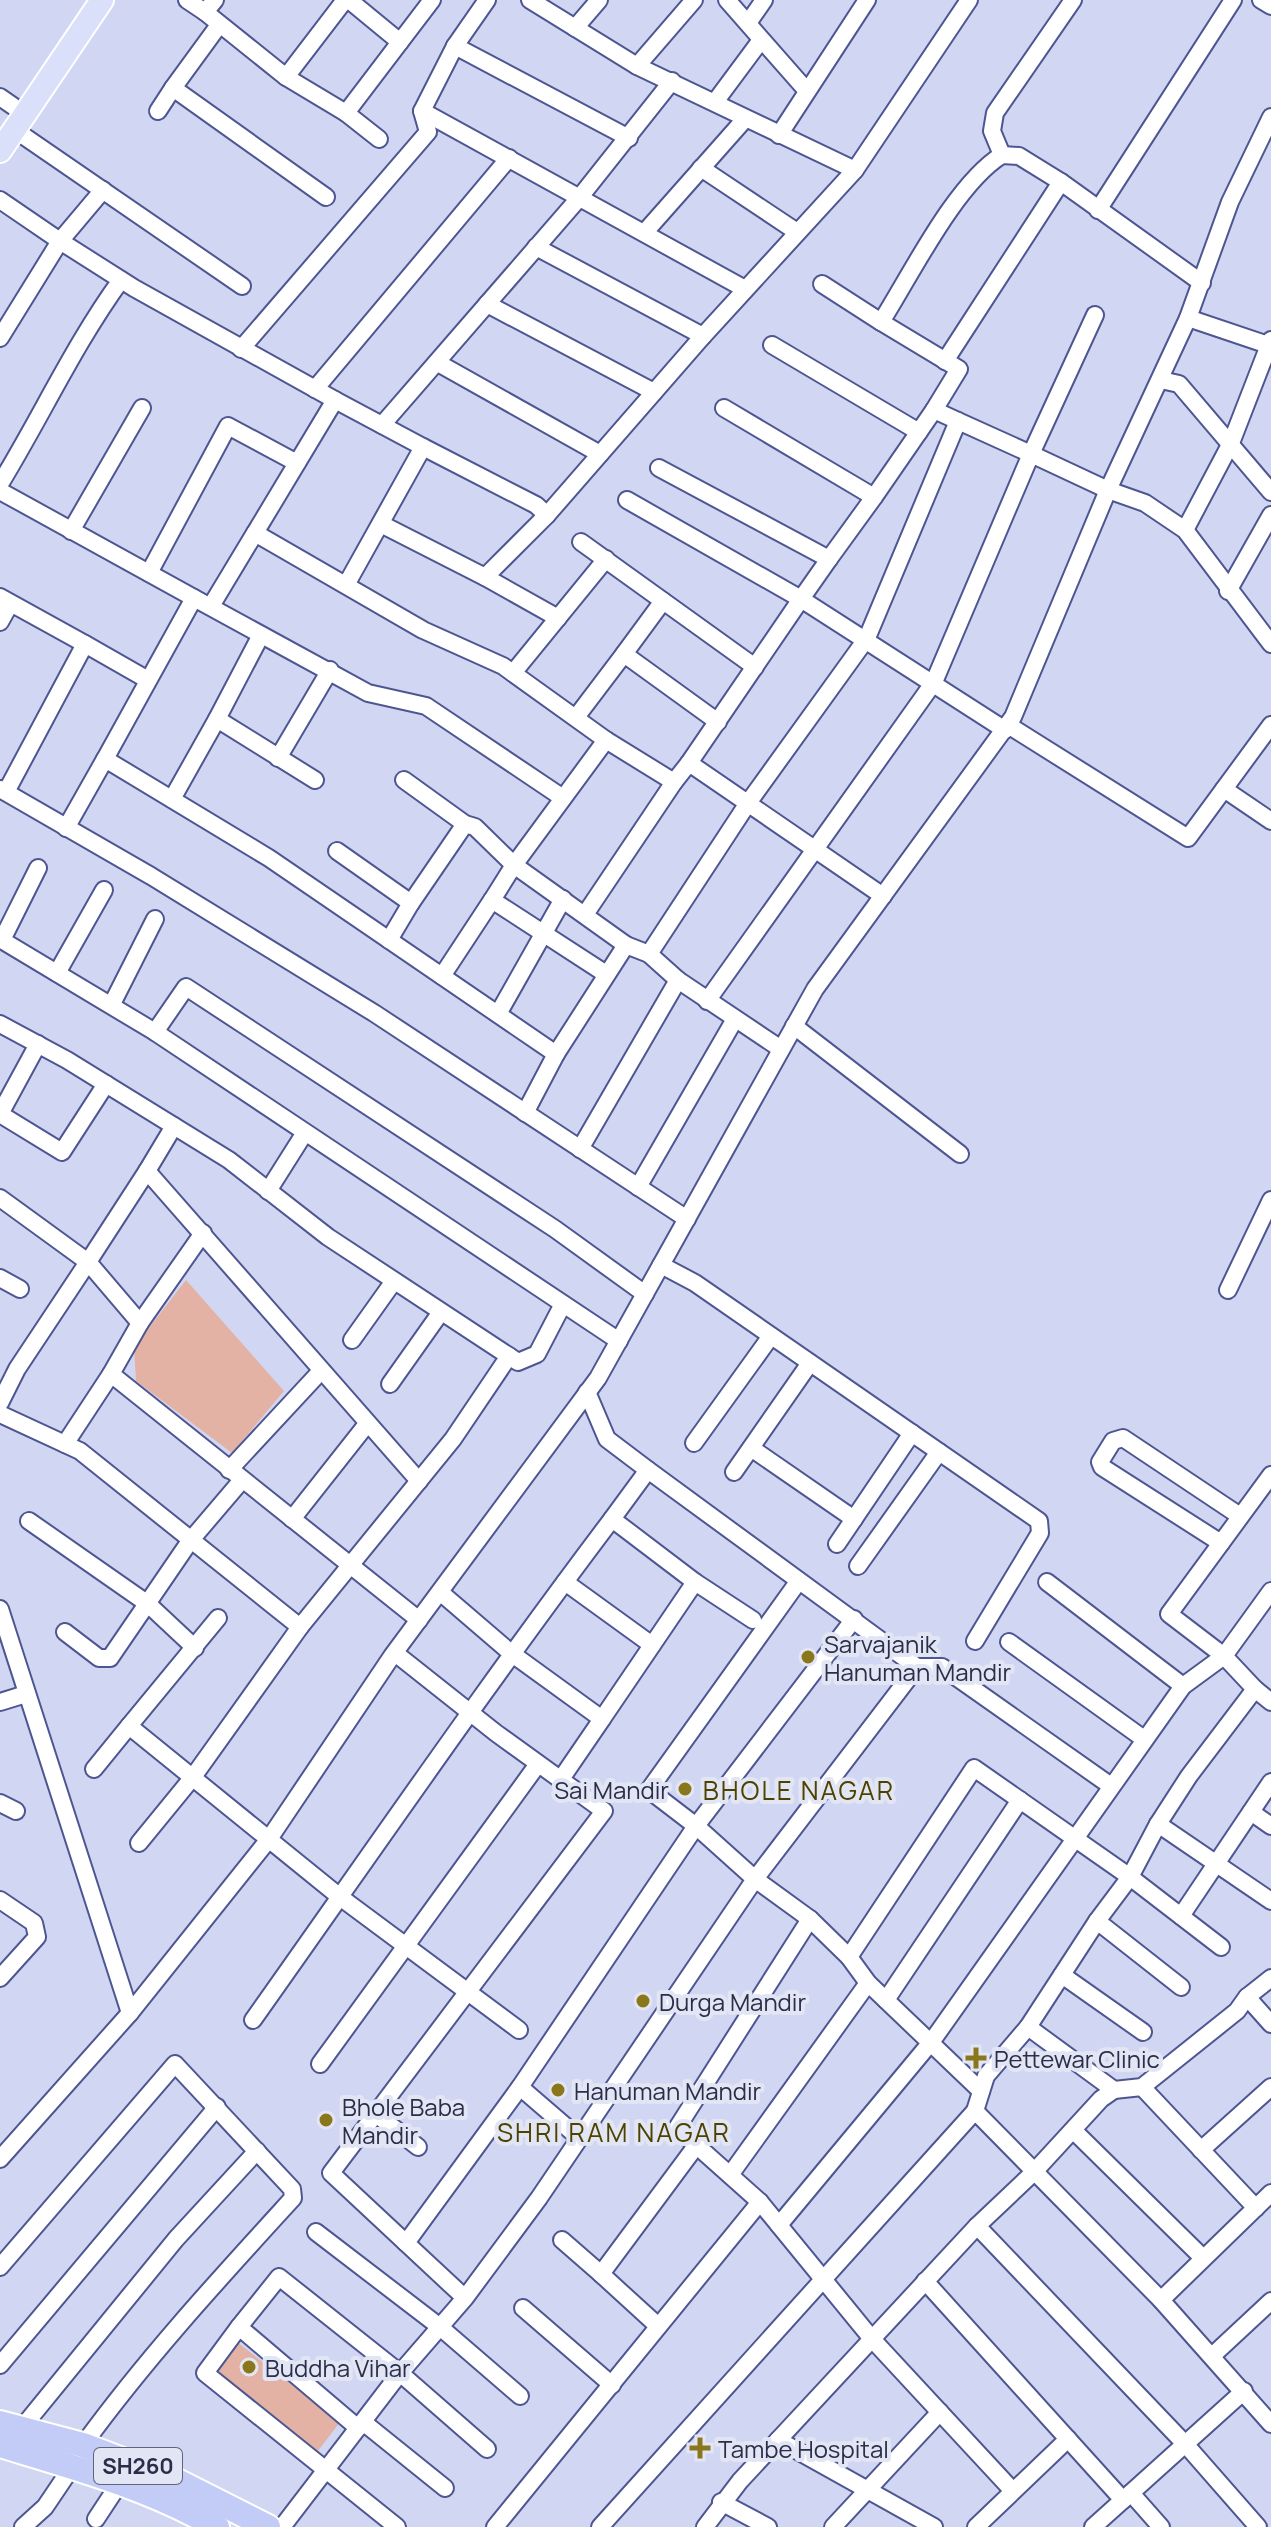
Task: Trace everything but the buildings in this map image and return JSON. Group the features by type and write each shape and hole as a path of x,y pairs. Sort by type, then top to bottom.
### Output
{"highway":[{"name":"SH260","path":"11,2426 78,2456 119,2484 190,2511 217,2527"},
{"name":"SH260","path":"0,2445 78,2456 173,2479 268,2527"}],"main road":[{"path":"0,151 102,0"}],"street":[{"path":"187,0 210,6 219,25 286,77 346,113 379,139"},
{"path":"286,77 347,0 400,42"},
{"path":"346,113 432,0"},
{"path":"530,0 637,66 855,170"},
{"path":"575,28 599,0"},
{"path":"637,66 694,0"},
{"path":"727,0 807,91"},
{"path":"748,23 764,0"},
{"path":"779,135 867,0"},
{"path":"485,577 547,515 703,336 855,170 969,0"},
{"path":"1002,155 992,131 995,113 1073,0"},
{"path":"1098,210 1233,0"},
{"path":"1261,0 1271,6"},
{"path":"241,349 428,132 422,111 455,46 484,1"},
{"path":"158,111 219,25"},
{"path":"715,102 761,40"},
{"path":"455,46 629,138"},
{"path":"382,425 580,197 672,81"},
{"path":"173,88 326,197"},
{"path":"0,97 20,122 103,190 242,286"},
{"path":"422,111 745,289"},
{"path":"1,2155 130,2013 269,1839 395,1653 587,1392 619,1341 815,989 1006,727 1108,490 1188,318 1230,202 1271,117"},
{"path":"645,232 745,119"},
{"path":"881,322 955,204 983,170 1002,155 1019,156 1061,182 1202,283"},
{"path":"315,389 509,158"},
{"path":"701,168 797,232"},
{"path":"945,361 1061,182"},
{"path":"0,338 60,241 103,190"},
{"path":"0,200 121,280 335,400 536,505 547,515"},
{"path":"536,247 703,336"},
{"path":"0,484 65,375 94,317 121,280"},
{"path":"586,913 919,432 959,369 822,284"},
{"path":"487,304 654,392"},
{"path":"707,1001 934,682 1031,454 1095,315"},
{"path":"1185,530 1231,443 1270,344 1188,318"},
{"path":"772,345 919,432"},
{"path":"438,363 600,454"},
{"path":"1161,380 1179,384 1271,492"},
{"path":"211,606 335,400"},
{"path":"71,531 142,408"},
{"path":"724,408 874,497"},
{"path":"934,410 1108,490 1145,503 1185,530 1228,591 1271,644"},
{"path":"649,954 748,803 867,638 958,421"},
{"path":"149,573 228,426 297,463"},
{"path":"346,585 423,447"},
{"path":"659,468 829,559"},
{"path":"0,491 368,693 426,706 563,798"},
{"path":"627,500 867,638 1188,838 1271,725"},
{"path":"1228,591 1271,515"},
{"path":"381,524 558,618"},
{"path":"255,533 423,630 513,673 577,716 606,740 674,782"},
{"path":"581,542 755,667"},
{"path":"513,673 606,559"},
{"path":"66,828 194,598"},
{"path":"0,622 5,600 148,680"},
{"path":"577,716 663,601"},
{"path":"1257,626 1271,614"},
{"path":"172,799 261,635"},
{"path":"85,644 3,791 374,1013 687,1219"},
{"path":"624,654 718,722"},
{"path":"278,758 330,670"},
{"path":"217,719 315,780"},
{"path":"442,976 514,865 606,740"},
{"path":"105,759 269,858 556,1054"},
{"path":"689,763 883,896"},
{"path":"404,780 465,824 475,827 514,865 586,913 626,945 649,954 707,1001 781,1049"},
{"path":"1224,789 1271,821"},
{"path":"389,940 465,824"},
{"path":"337,851 411,903"},
{"path":"38,868 1,940 112,1004 619,1341"},
{"path":"57,973 104,890"},
{"path":"498,1014 563,899"},
{"path":"492,900 606,974"},
{"path":"112,1004 155,919"},
{"path":"525,1113 556,1054 626,945"},
{"path":"580,1149 678,980"},
{"path":"155,1032 186,987 555,1229 645,1294"},
{"path":"638,1187 735,1019"},
{"path":"0,1024 106,1084 229,1160 328,1237 518,1362 537,1354 563,1304"},
{"path":"794,1026 960,1154"},
{"path":"38,1044 0,1114 62,1152 106,1084"},
{"path":"0,1403 17,1369 174,1126"},
{"path":"268,1191 304,1134"},
{"path":"147,1171 320,1372 419,1481"},
{"path":"0,1198 88,1262 140,1323"},
{"path":"1228,1290 1271,1200"},
{"path":"65,1444 140,1323 203,1233"},
{"path":"661,1265 771,1336 1042,1526 975,1641"},
{"path":"0,1278 20,1289"},
{"path":"352,1340 394,1281"},
{"path":"390,1384 441,1312"},
{"path":"694,1443 771,1336"},
{"path":"139,1843 193,1777 300,1627 453,1439 509,1356"},
{"path":"734,1472 810,1363"},
{"path":"65,1632 105,1661 236,1475 320,1372"},
{"path":"111,1374 419,1620"},
{"path":"587,1392 607,1439 648,1470 917,1667 942,1667 1111,1786"},
{"path":"0,1414 80,1451 300,1627"},
{"path":"292,1519 367,1424"},
{"path":"837,1544 912,1433"},
{"path":"1221,1543 1102,1467 1100,1462 1113,1441 1123,1438 1240,1516"},
{"path":"751,1448 854,1519"},
{"path":"858,1566 939,1452"},
{"path":"253,2020 468,1711 648,1470"},
{"path":"1271,1475 1169,1614 1224,1656 1271,1702"},
{"path":"612,1519 695,1582 753,1620"},
{"path":"29,1521 148,1604 195,1648"},
{"path":"565,1582 652,1645"},
{"path":"561,1779 695,1582"},
{"path":"798,1582 649,1790 696,1826 755,1879 810,1919 849,1957 868,1983 981,2091"},
{"path":"1047,1582 1183,1686"},
{"path":"440,1592 511,1653 602,1719"},
{"path":"779,2225 932,2041 1183,1686 1224,1656 1268,1602"},
{"path":"0,1609 89,1877 130,2013"},
{"path":"94,1769 218,1618"},
{"path":"406,2243 520,2087 696,1826 854,1619"},
{"path":"1009,1642 1144,1739"},
{"path":"395,1653 604,1811 333,2170 332,2177 465,2298"},
{"path":"282,2527 400,2373 465,2298 539,2198 755,1879 917,1667"},
{"path":"600,2527 826,2280 975,2111 986,2076 1028,2027 1097,1921 1130,1877 1158,1824 1255,1689"},
{"path":"0,1702 26,1694"},
{"path":"129,1726 340,1897 519,2030"},
{"path":"320,2064 538,1764"},
{"path":"849,1957 974,1768 1130,1877 1221,1947"},
{"path":"1181,1916 1271,1782"},
{"path":"886,2000 1020,1800"},
{"path":"0,1803 16,1811"},
{"path":"1251,1812 1271,1826"},
{"path":"1158,1824 1271,1901"},
{"path":"0,1900 34,1923 37,1937 0,1978"},
{"path":"810,1919 677,2128 760,2202 872,2339 1013,2491"},
{"path":"1097,1921 1181,1987"},
{"path":"1062,1975 1143,2032"},
{"path":"705,2527 721,2502 925,2281 1114,2090 1142,2087 1237,2011 1247,1997 1271,1978"},
{"path":"730,2175 868,1983"},
{"path":"1247,1997 1271,2024"},
{"path":"1028,2027 1114,2090"},
{"path":"0,2267 175,2064 292,2189 293,2198 191,2309 123,2390 45,2507 23,2527"},
{"path":"520,2087 578,2137"},
{"path":"1142,2087 1256,2208"},
{"path":"1201,2150 1271,2087"},
{"path":"0,2365 217,2107"},
{"path":"975,2111 1268,2413"},
{"path":"376,2114 418,2147"},
{"path":"1073,2130 1203,2258"},
{"path":"601,2274 696,2146"},
{"path":"11,2426 257,2151"},
{"path":"1161,2300 1271,2193"},
{"path":"495,2527 760,2202"},
{"path":"977,2226 1187,2446 1258,2527"},
{"path":"316,2232 440,2327 520,2396"},
{"path":"562,2240 658,2326"},
{"path":"397,2527 205,2373 279,2277 400,2373 487,2449"},
{"path":"925,2281 1068,2439 1161,2527"},
{"path":"1212,2356 1271,2301"},
{"path":"523,2308 612,2385"},
{"path":"239,2327 360,2425 445,2488"},
{"path":"1093,2527 1187,2446 1244,2391"},
{"path":"833,2527 940,2412"},
{"path":"976,2527 1068,2439"},
{"path":"778,2440 934,2527"},
{"path":"98,2524 119,2484"},
{"path":"721,2502 768,2527"}],"shaded area":[{"path":"186,1280 284,1391 232,1453 136,1381 134,1347"},
{"path":"237,2342 340,2422 318,2451 214,2371"}],"place":[{"name":"Sarvajanik Hanuman Mandir","path":"808,1657"},
{"name":"Sai Mandir","path":"685,1789"},
{"name":"Durga Mandir","path":"643,2001"},
{"name":"Pettewar Clinic","path":"976,2058"},
{"name":"Hanuman Mandir","path":"558,2090"},
{"name":"Bhole Baba Mandir","path":"326,2120"},
{"name":"Buddha Vihar","path":"249,2367"},
{"name":"Tambe Hospital","path":"700,2448"}],"district":[{"name":"BHOLE NAGAR","path":"799,1790"},
{"name":"SHRI RAM NAGAR","path":"614,2132"}]}
